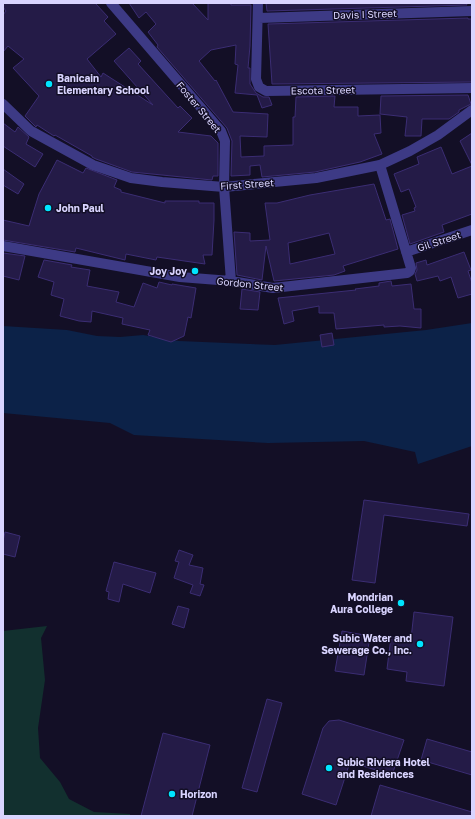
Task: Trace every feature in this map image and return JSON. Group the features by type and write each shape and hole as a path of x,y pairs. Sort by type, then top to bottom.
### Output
{"street":[{"name":"Foster Street","path":"111,3 221,132 225,141 224,187 231,282"},
{"name":"Escota Street","path":"258,3 256,79 259,87 266,91 472,88"},
{"name":"Davis I Street","path":"258,18 472,11"},
{"name":"First Street","path":"3,104 31,130 93,166 132,178 224,187 316,178 380,165 431,139 472,110"},
{"name":"Gordon Street","path":"3,246 180,277 273,288 407,273 411,268 380,165"},
{"name":"Gil Street","path":"406,252 472,230"}],"green space":[{"path":"47,626 41,638 45,680 38,728 40,758 60,782 69,799 94,812 130,814 130,816 3,816 3,631"}],"water":[{"path":"472,323 472,446 418,464 415,452 364,441 268,443 134,435 110,423 3,413 3,326 67,330 97,336 120,337 143,335 179,341 275,345 426,330"}],"building":[{"path":"3,3 95,3 108,17 104,21 116,34 87,59 101,77 103,73 153,105 114,61 129,48 141,61 138,64 178,108 180,106 192,118 178,132 211,136 218,143 218,176 213,176 212,180 132,172 96,159 37,125 36,127 25,116 39,96 13,68 24,59 8,46 3,52 3,15 6,11 3,7"},
{"path":"129,3 192,3 208,20 208,3 251,5 248,68 250,68 250,84 256,93 263,97 269,97 272,105 262,108 257,95 235,93 238,65 235,64 236,45 211,50 199,61 215,81 216,80 233,112 268,114 267,137 240,136 241,157 264,156 264,146 293,145 293,117 295,117 296,97 335,96 334,107 358,107 358,116 380,115 381,133 374,134 382,154 360,162 315,172 262,177 260,165 250,166 250,175 231,176 232,141 227,128 157,47 158,45 148,32 156,24 146,12 139,18"},
{"path":"266,3 466,3 467,5 267,11"},
{"path":"472,19 472,82 272,84 268,24"},
{"path":"468,95 471,104 459,110 459,112 449,119 422,119 421,136 405,136 407,117 380,114 381,96"},
{"path":"3,123 15,132 18,127 29,137 26,144 43,154 35,167 3,146"},
{"path":"472,133 472,165 460,141"},
{"path":"441,147 452,174 472,166 472,214 442,225 444,232 410,244 402,215 415,211 414,208 416,207 409,189 401,192 394,174 419,164 417,157"},
{"path":"57,160 83,173 86,168 117,180 114,187 121,190 121,192 165,203 165,201 199,201 199,203 214,203 212,255 203,255 205,264 157,257 156,260 126,254 125,260 76,248 75,252 3,240 3,220 29,226 39,194"},
{"path":"3,169 24,184 18,194 3,185"},
{"path":"374,184 386,220 390,219 398,249 343,266 345,271 334,275 274,281 266,246 262,280 237,275 234,232 250,233 250,241 270,240 265,203 277,203 310,195","holes":["329,233 335,254 290,264 288,243"]},
{"path":"464,252 471,270 468,271 472,283 472,294 458,298 451,277 440,281 438,276 417,281 415,274 417,270 416,263 426,260 427,265"},
{"path":"3,253 25,256 19,280 3,276"},
{"path":"44,260 90,270 87,286 119,292 116,302 134,307 143,283 157,288 159,282 196,288 191,318 188,317 184,336 171,342 148,335 150,330 122,324 123,318 92,311 91,322 79,321 60,316 64,299 51,295 54,282 38,277"},
{"path":"391,281 392,286 411,284 414,309 421,309 421,328 400,326 384,327 384,325 336,329 334,313 319,313 319,306 292,311 294,321 284,324 278,298 356,290 355,289 379,286 379,283"},
{"path":"242,289 260,292 258,310 240,309"},
{"path":"332,333 334,345 322,347 320,335"},
{"path":"364,500 469,514 467,526 384,515 375,583 352,580"},
{"path":"5,532 20,536 15,557 3,554"},
{"path":"179,550 193,555 189,565 203,568 200,584 204,585 200,596 190,593 193,585 174,578 179,562 175,561"},
{"path":"114,562 156,573 150,593 123,584 119,602 108,599 109,592 106,591"},
{"path":"178,606 189,609 184,628 172,624"},
{"name":"Subic Water and Sewerage Co., Inc.","path":"414,612 453,617 444,686 406,681 407,672 387,669 391,637 411,639"},
{"path":"342,631 370,636 364,675 335,671"},
{"path":"267,699 282,703 257,792 242,788"},
{"name":"Subic Riviera Hotel and Residences","path":"339,720 404,740 392,775 350,762 336,805 302,794 323,728 329,721"},
{"path":"163,733 210,745 192,816 141,816"},
{"path":"427,739 472,752 472,775 421,760"},
{"path":"380,785 472,812 472,816 371,816"}],"place":[{"name":"Banicain Elementary School","path":"49,84"},
{"name":"John Paul","path":"48,208"},
{"name":"Joy Joy","path":"195,271"},
{"name":"Mondrian Aura College","path":"401,603"},
{"name":"Subic Water and Sewerage Co., Inc.","path":"420,644"},
{"name":"Subic Riviera Hotel and Residences","path":"329,768"},
{"name":"Horizon","path":"172,794"}]}
